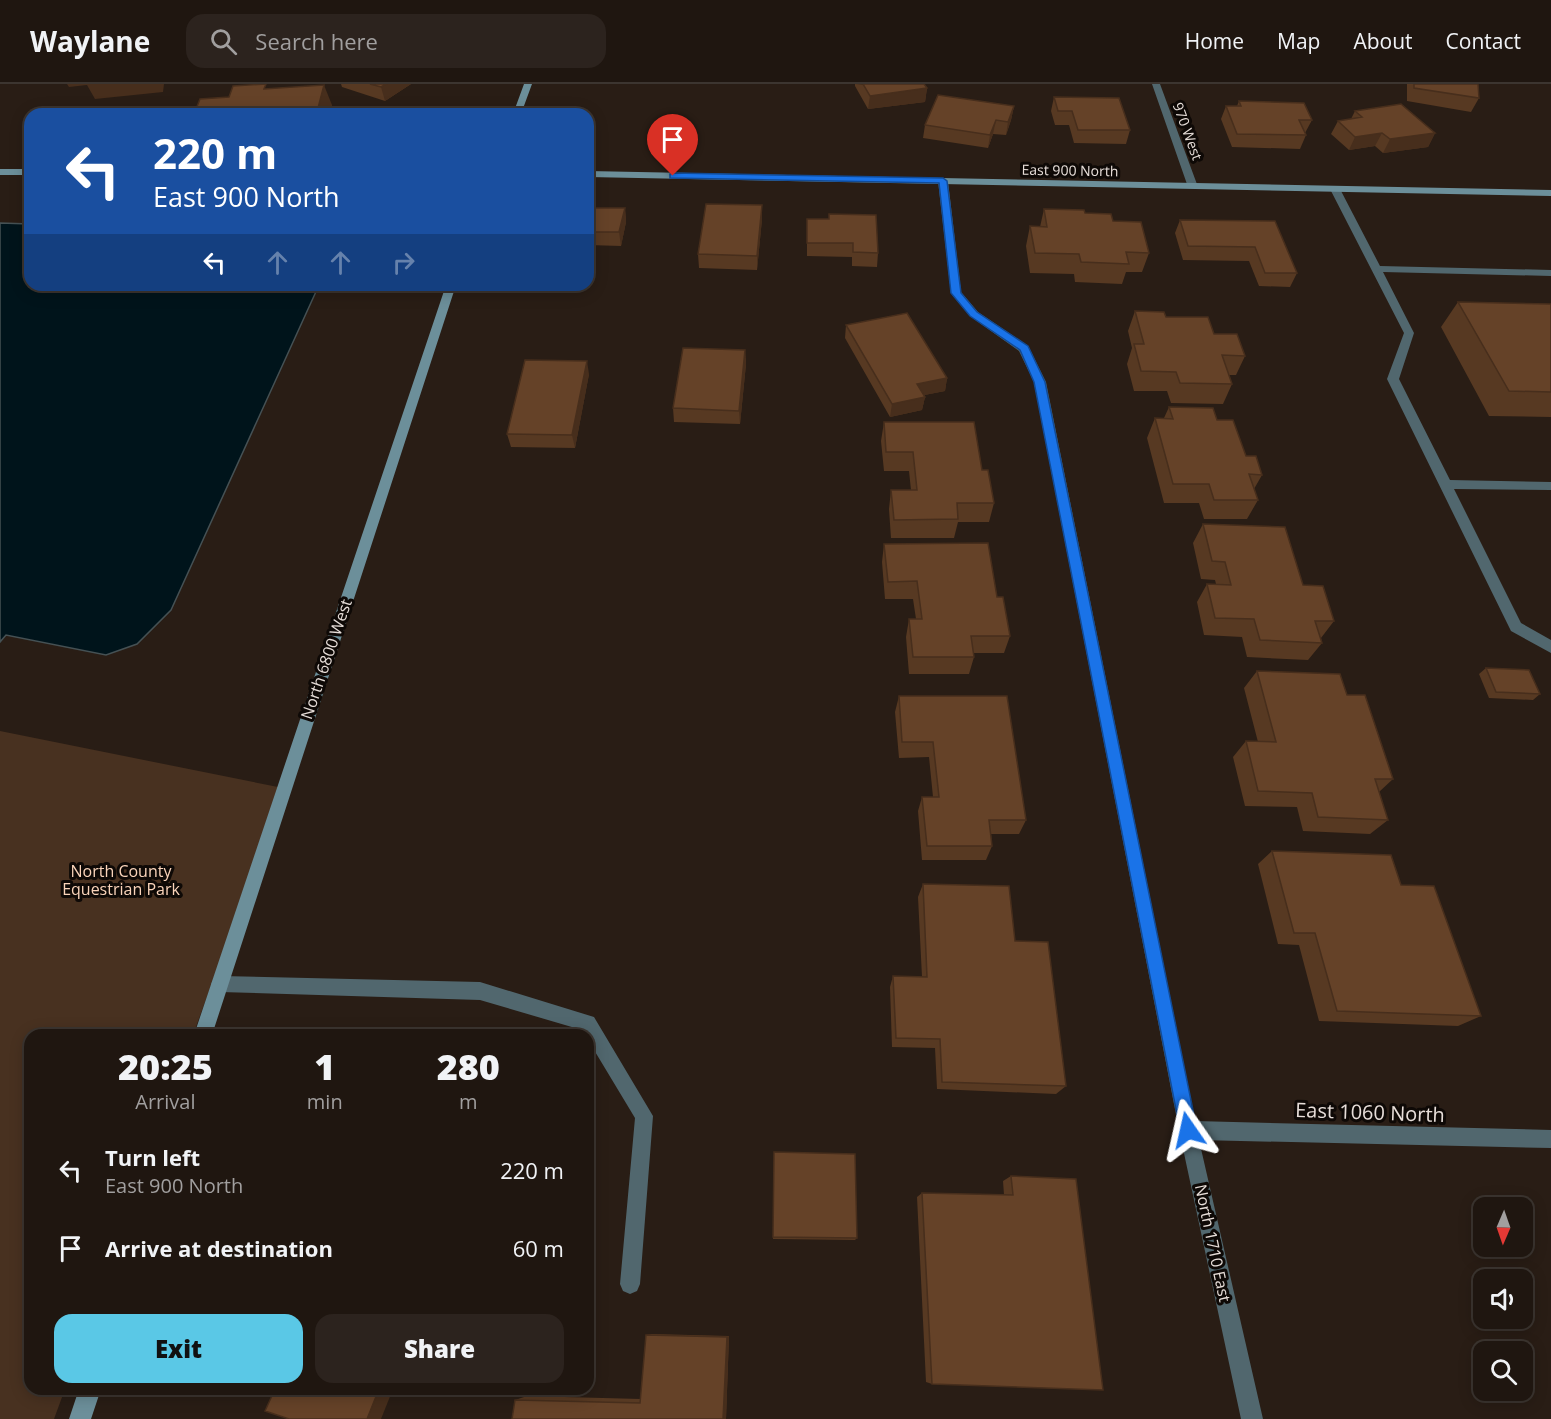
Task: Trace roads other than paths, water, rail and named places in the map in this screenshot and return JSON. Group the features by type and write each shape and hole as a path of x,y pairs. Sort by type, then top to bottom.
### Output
{"street":[{"path":"519,108 528,84"},
{"name":"970 West","path":"1156,84 1193,187"},
{"path":"0,172 24,172"},
{"name":"East 900 North","path":"594,174 1551,193"},
{"name":"North 1710 East","path":"943,181 956,293 974,314 1024,349 1040,382 1188,1130 1252,1419"},
{"path":"1335,189 1409,333 1393,379 1516,627 1551,646"},
{"path":"1377,269 1551,273"},
{"name":"North 6800 West","path":"205,1029 450,291"},
{"path":"1446,484 1551,486"},
{"path":"220,984 480,991 588,1023 592,1029"},
{"path":"594,1033 644,1116 630,1284"},
{"name":"East 1060 North","path":"1188,1130 1551,1139"},
{"path":"80,1419 88,1395"}],"water":[{"path":"0,223 24,224 24,291 316,291 171,610 137,644 106,655 6,635 0,642"}],"park label":[{"name":"North County Equestrian Park","path":"121,880"}]}
